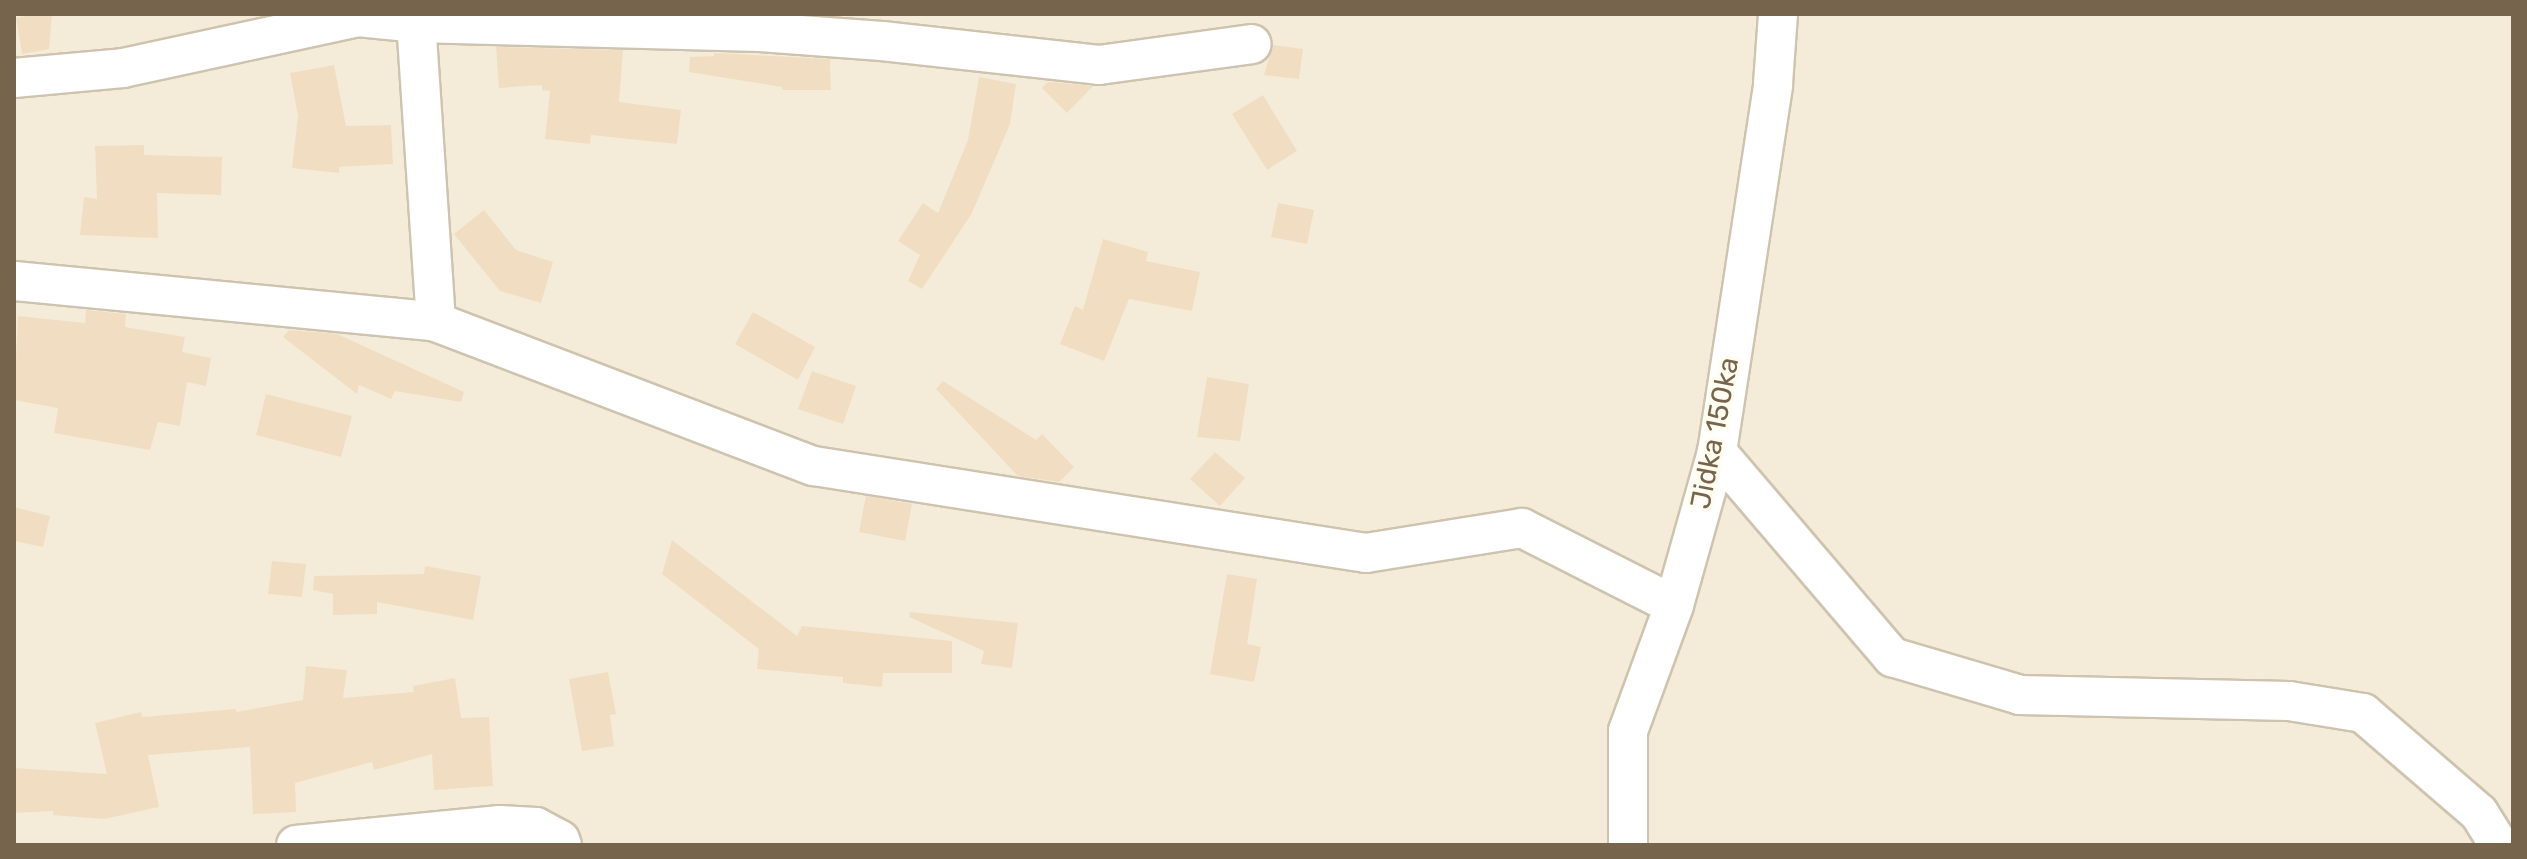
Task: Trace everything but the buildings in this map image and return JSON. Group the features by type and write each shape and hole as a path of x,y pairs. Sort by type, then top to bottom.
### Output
{"street":[{"name":"Jidka 150ka","path":"1628,845 1628,731 1674,605 1717,452 1773,84 1778,14"},
{"path":"14,78 123,68 358,17 760,32 882,41 1099,65 1252,44"},
{"path":"415,18 436,322"},
{"path":"14,281 436,322 814,466 1366,553 1522,528 1674,605"},
{"path":"1717,452 1892,657 2020,695 2289,701 2363,713 2479,813 2499,845"},
{"path":"296,845 500,825 536,827 560,840 562,845"}],"shaded area":[{"path":"14,14 2513,14 2513,845 14,845"}]}
